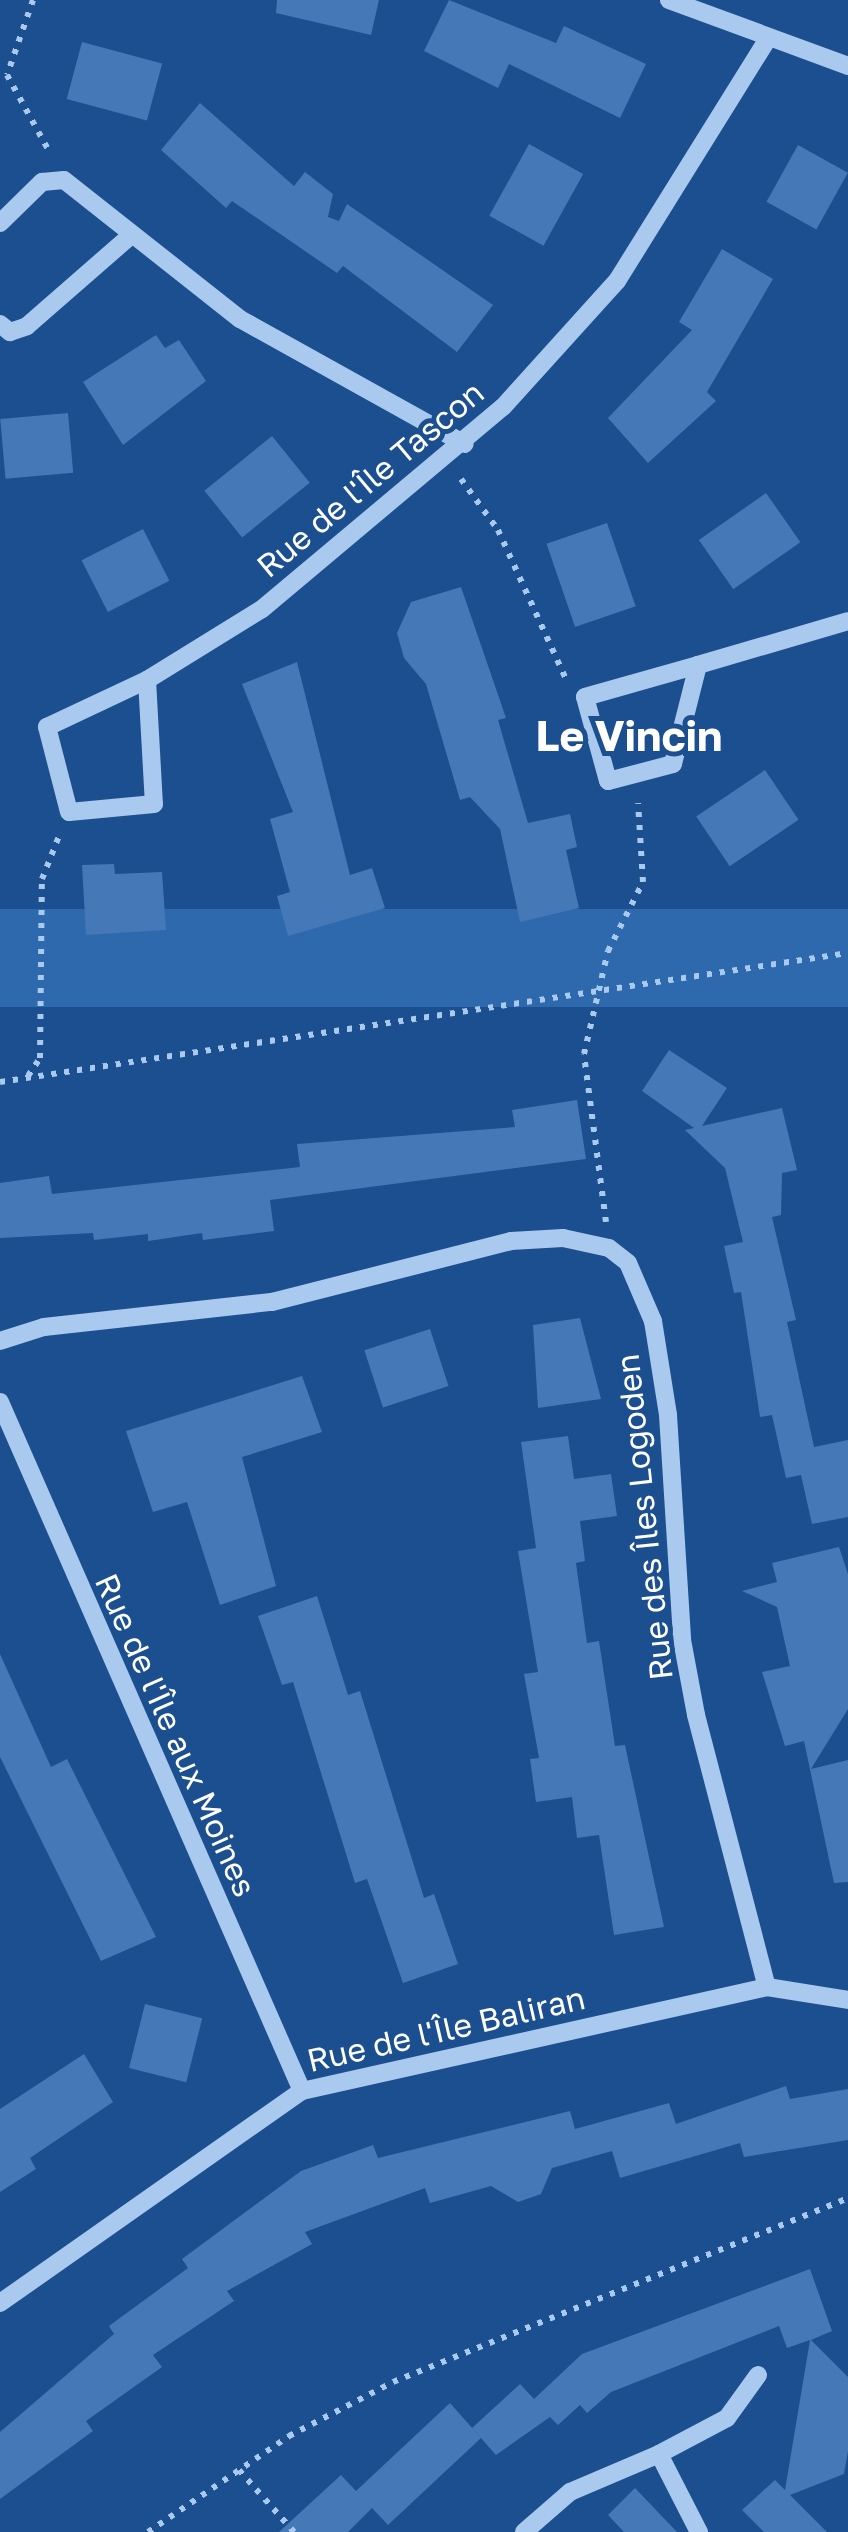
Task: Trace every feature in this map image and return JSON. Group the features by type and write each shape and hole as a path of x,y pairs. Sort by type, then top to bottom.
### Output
{"street":[{"path":"669,0 768,40 848,66"},
{"name":"Rue de l'Île Tascon","path":"69,812 47,727 147,680 262,609 465,444 616,281 768,40"},
{"path":"0,223 52,179 240,319 465,444"},
{"path":"0,324 10,332 27,326 129,237"},
{"path":"698,665 678,756 637,778 615,784 602,772 585,697 848,621"},
{"path":"69,812 154,804 147,680"},
{"path":"0,1341 44,1326 272,1302 511,1240 609,1248"},
{"name":"Rue des Îles Logoden","path":"609,1248 642,1286 653,1322 682,1640 767,1987"},
{"name":"Rue de l'Île aux Moines","path":"0,1402 302,2091"},
{"name":"Rue de l'Île Baliran","path":"0,2304 302,2091 767,1987 848,2000"},
{"path":"524,2532 570,2492 659,2454 727,2418 758,2375"},
{"path":"659,2454 698,2532"}],"path":[{"path":"33,0 6,75 48,140 52,179"},
{"path":"448,460 498,530 564,678 585,697"},
{"path":"609,1248 584,1054 595,996 643,882 637,778"},
{"path":"28,1076 40,1058 42,879 69,812"},
{"path":"0,1082 595,996 848,954"},
{"path":"148,2532 239,2470 393,2382 848,2198"},
{"path":"239,2470 294,2532"}],"shaded area":[{"path":"0,909 848,909 848,1007 0,1007"}],"building":[{"path":"277,0 379,0 371,35 276,13"},
{"path":"449,0 556,43 564,26 646,64 620,118 509,64 498,88 424,51"},
{"path":"82,42 162,63 147,120 67,99"},
{"path":"200,103 294,186 305,172 333,194 328,217 339,221 347,204 493,305 457,352 343,266 337,273 232,201 226,208 161,150"},
{"path":"529,144 583,174 543,246 489,216"},
{"path":"798,145 848,173 816,229 766,202"},
{"path":"722,249 773,279 707,392 716,401 648,463 608,418 692,330 679,322"},
{"path":"156,335 165,348 179,340 206,381 123,445 83,382"},
{"path":"68,413 73,473 5,479 0,419"},
{"path":"272,436 310,483 242,537 204,491"},
{"path":"766,493 800,542 733,589 699,540"},
{"path":"607,523 636,606 575,627 546,544"},
{"path":"143,529 169,581 108,612 82,560"},
{"path":"461,587 506,718 498,720 528,823 570,814 577,847 566,850 579,908 520,922 500,829 470,797 460,800 426,684 404,658 397,633 411,602"},
{"path":"297,662 350,875 372,868 385,908 288,936 277,896 290,892 270,819 293,812 242,684"},
{"path":"765,770 799,820 730,866 696,816"},
{"path":"114,864 115,874 162,872 166,930 86,935 82,865"},
{"path":"669,1050 727,1088 702,1126 782,1108 797,1170 782,1173 781,1215 772,1217 796,1320 787,1322 814,1447 848,1440 848,1517 812,1524 801,1475 786,1478 772,1415 760,1417 741,1292 734,1293 724,1246 743,1242 725,1168 685,1130 694,1128 642,1091"},
{"path":"577,1100 586,1159 270,1200 274,1231 203,1240 202,1233 148,1241 148,1234 94,1240 93,1233 0,1238 0,1183 49,1176 52,1194 300,1167 297,1144 515,1127 512,1110"},
{"path":"580,1318 601,1399 538,1408 533,1325"},
{"path":"430,1329 449,1386 383,1407 364,1350"},
{"path":"302,1376 322,1432 242,1457 276,1586 220,1605 187,1502 153,1512 126,1431"},
{"path":"568,1436 574,1479 611,1474 617,1516 580,1521 585,1561 576,1563 587,1643 599,1641 615,1746 625,1745 664,1927 614,1935 599,1835 577,1838 572,1797 536,1802 530,1759 539,1758 524,1674 538,1672 518,1551 536,1548 521,1442"},
{"path":"839,1547 848,1574 848,1709 811,1769 848,1760 848,1882 834,1883 804,1741 785,1746 762,1672 790,1666 777,1607 742,1591 777,1582 772,1563"},
{"path":"317,1596 348,1695 360,1691 424,1898 434,1894 458,1964 403,1983 367,1879 355,1883 293,1682 282,1685 258,1616"},
{"path":"0,1654 51,1767 67,1759 156,1937 101,1961 0,1757"},
{"path":"145,2004 202,2018 186,2082 129,2068"},
{"path":"84,2054 113,2102 30,2158 36,2169 0,2192 0,2109"},
{"path":"786,2086 790,2099 848,2089 848,2140 744,2157 740,2143 620,2178 612,2151 552,2168 541,2194 518,2202 491,2186 430,2203 425,2188 305,2232 312,2244 227,2291 234,2301 153,2355 162,2367 86,2421 93,2431 0,2499 0,2432 114,2334 109,2326 188,2268 182,2259 301,2171 373,2145 378,2158 570,2111 575,2129 669,2103 676,2124"},
{"path":"810,2269 832,2331 811,2340 848,2377 848,2451 844,2474 790,2495 827,2532 764,2532 742,2510 775,2480 785,2490 810,2340 787,2348 779,2326 611,2392 587,2413 580,2405 558,2425 550,2417 496,2455 472,2428 520,2384 534,2399 582,2354"},
{"path":"450,2403 481,2438 388,2525 372,2508 348,2532 279,2532 341,2475 356,2491"},
{"path":"635,2488 677,2532 624,2532 608,2515"}],"district":[{"name":"Le Vincin","path":"629,735"}]}
